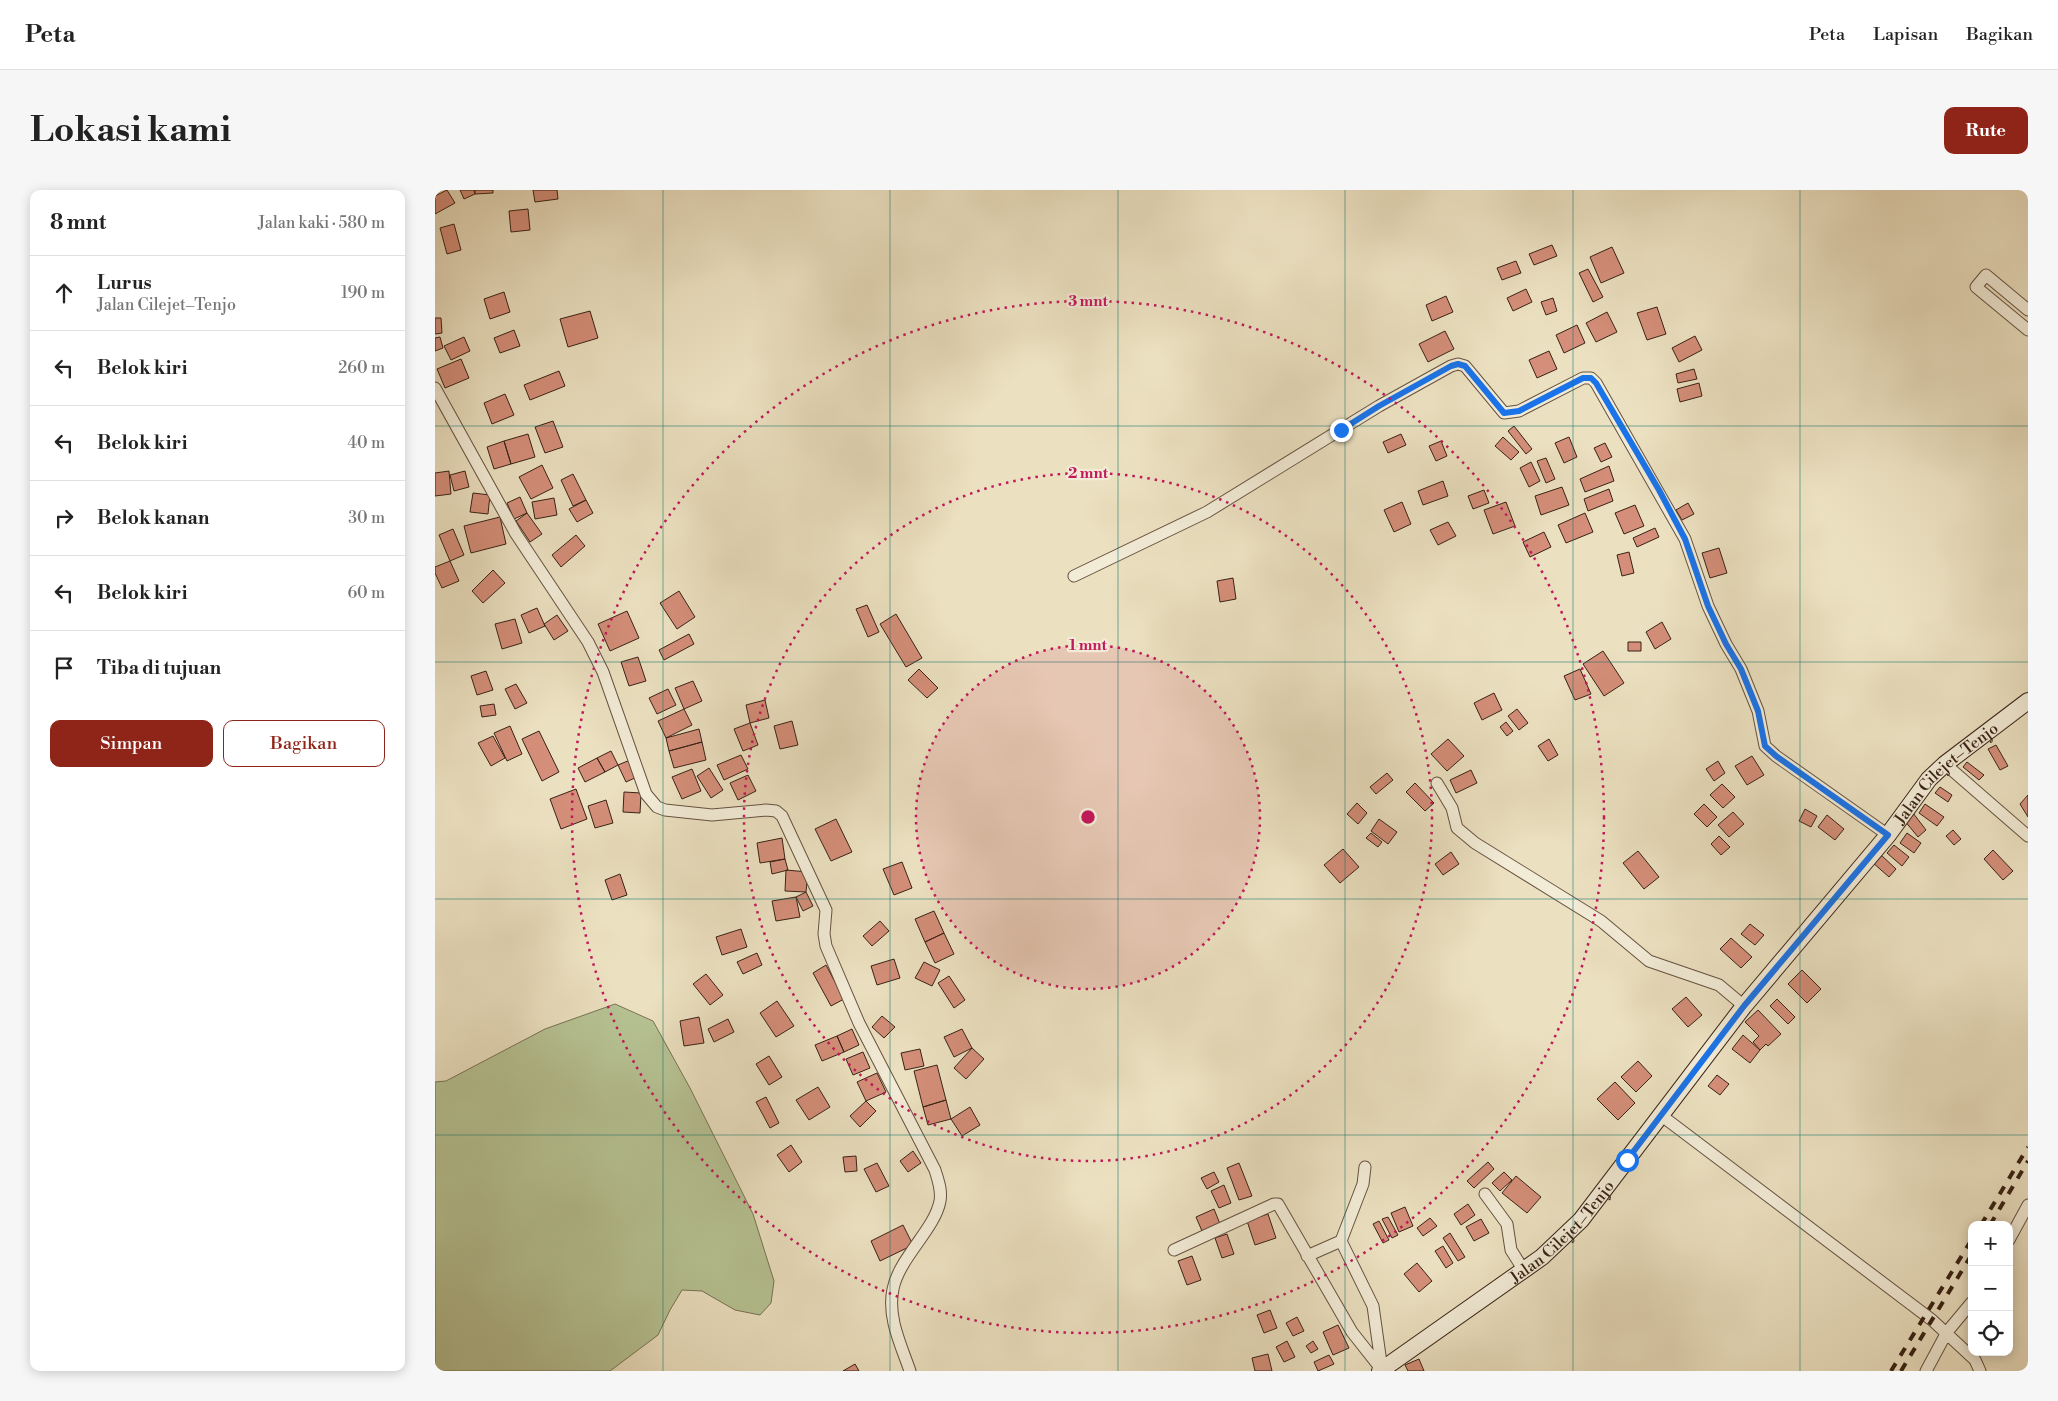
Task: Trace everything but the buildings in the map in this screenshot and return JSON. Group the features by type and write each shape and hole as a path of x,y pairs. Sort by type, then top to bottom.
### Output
{"main road":[{"name":"Jalan Cilejet–Tenjo","path":"1381,1370 1557,1244 1581,1220 1744,1006 1888,835 1915,797 1945,764 2028,701"}],"street":[{"path":"1986,275 2028,310 2024,326 1976,286 1986,275"},
{"path":"1074,576 1207,512 1379,406 1451,366 1458,364 1465,366 1504,413 1519,411 1583,378 1591,378 1596,383 1659,490 1685,539 1708,606 1726,644 1741,669 1758,711 1765,746 1776,756 1888,835"},
{"path":"435,388 516,534 589,642 603,672 646,794 657,807 665,810 712,815 766,810 776,811 782,816 823,900 827,917 826,946 859,1023 935,1170 940,1188 940,1200 935,1214 899,1272 893,1288 892,1316 910,1371"},
{"path":"1945,764 2028,836"},
{"path":"1437,783 1452,808 1457,828 1475,843 1601,921 1649,961 1719,985 1744,1006"},
{"path":"1662,1116 1947,1332 1975,1360 1980,1371"},
{"path":"1307,1256 1341,1241 1363,1184 1365,1167"},
{"path":"1485,1194 1507,1224 1511,1250 1523,1269"},
{"path":"1174,1250 1274,1204 1281,1208 1352,1332 1381,1370"},
{"path":"2013,1233 2028,1205"},
{"path":"1341,1241 1373,1306 1381,1370"},
{"path":"1926,1371 1947,1332 1968,1307"}],"green space":[{"path":"615,1004 653,1021 690,1088 753,1214 774,1281 771,1303 760,1315 735,1310 702,1291 682,1290 658,1335 610,1371 435,1371 435,1082 446,1081 545,1029"}],"railway":[{"path":"1983,1221 2028,1147"},
{"path":"1992,1221 2028,1161"},
{"path":"1891,1371 1968,1246"},
{"path":"1901,1371 1968,1261"}],"route":[{"path":"1341,430 1379,406 1451,366 1458,364 1465,366 1504,413 1519,411 1583,378 1591,378 1596,383 1659,490 1685,539 1708,606 1726,644 1741,669 1758,711 1765,746 1776,756 1888,835 1744,1006 1627,1160"}]}
